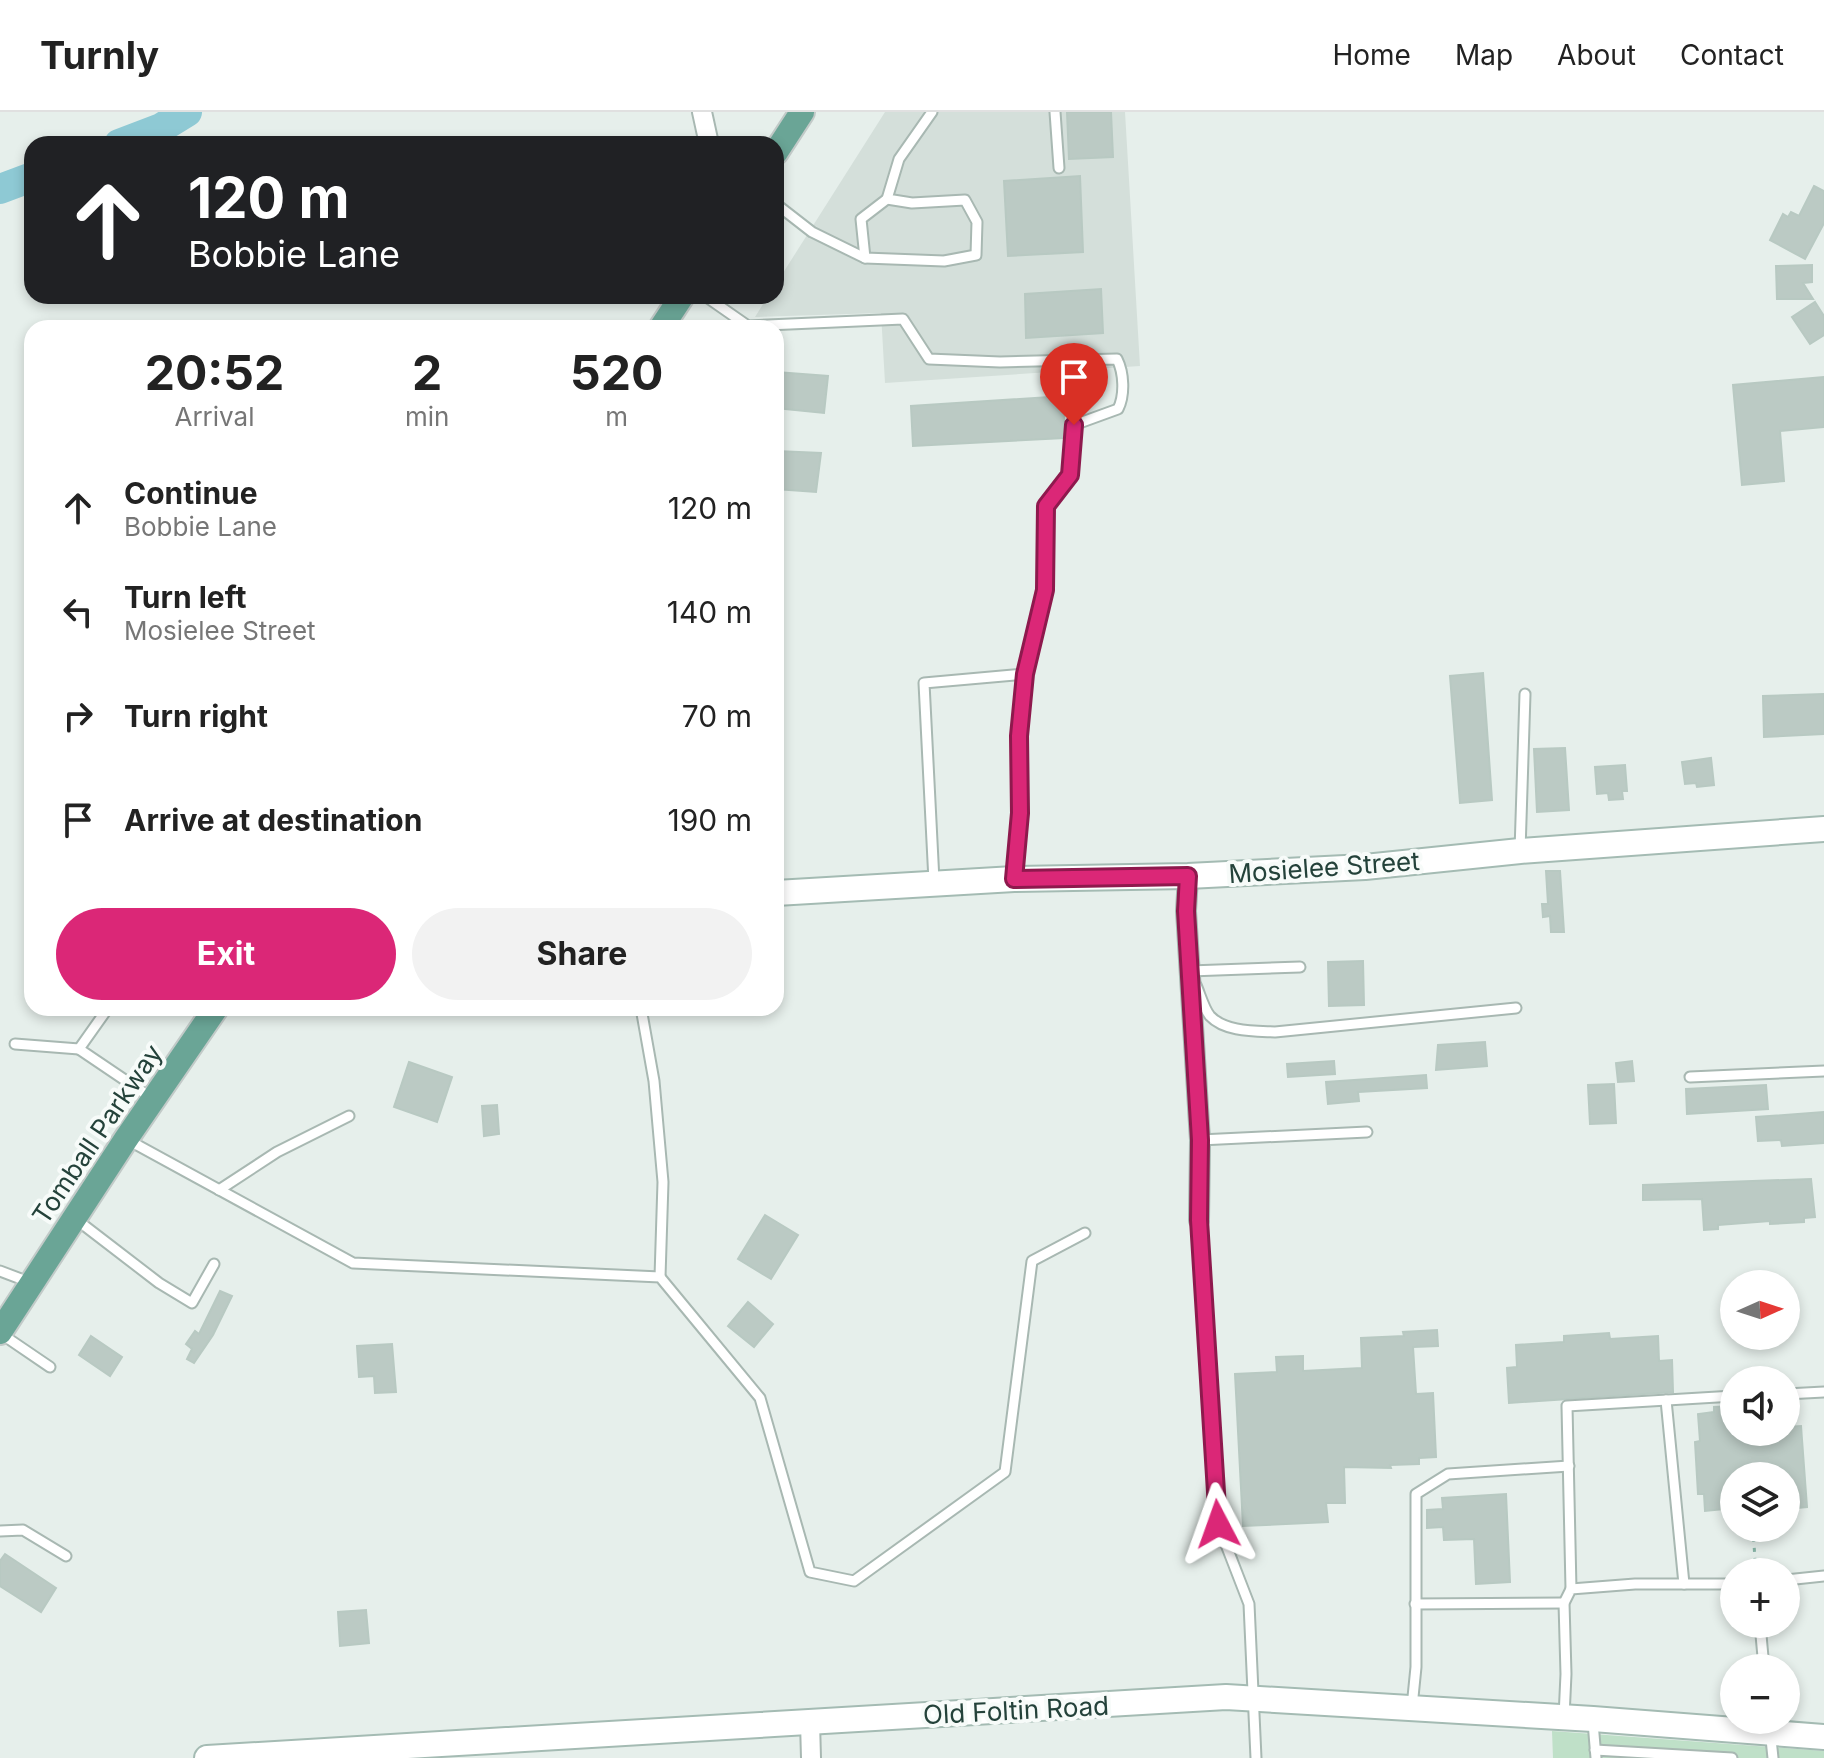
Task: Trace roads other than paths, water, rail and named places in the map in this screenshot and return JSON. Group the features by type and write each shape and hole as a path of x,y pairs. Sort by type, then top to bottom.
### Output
{"main road":[{"path":"784,140 802,112"},
{"name":"Tomball Parkway","path":"0,1333 210,1016"}],"street":[{"path":"702,112 707,136"},
{"name":"Mosielee Street","path":"784,893 1014,879 1188,876 1365,867 1520,851 1824,829"},
{"path":"1188,876 1186,911 1200,1140 1199,1220"},
{"name":"Old Foltin Road","path":"207,1758 459,1751 810,1722 1226,1697 1564,1718 1720,1724"},
{"path":"810,1722 811,1758"},
{"name":"Old Foltin Road","path":"1800,1732 1824,1737"}],"lane":[{"path":"865,258 861,219 887,199 899,159 932,112"},
{"path":"1055,112 1059,168"},
{"path":"784,210 812,232 865,258 944,261 976,255 977,222 965,200 912,203 887,199"},
{"path":"716,304 739,320"},
{"path":"784,324 903,319 929,359 1000,362 1117,359 1121,367 1122,399 1118,409 1074,425 1070,475 1046,506 1045,590 1025,674 1019,736 1020,813 1014,879"},
{"path":"934,884 924,683 1025,674"},
{"path":"1520,851 1525,694"},
{"path":"1300,967 1189,969 1209,1015 1227,1025 1249,1030 1275,1032 1516,1008"},
{"path":"79,1049 102,1016"},
{"path":"642,1016 654,1081 663,1182 660,1277 760,1398 810,1572 854,1581 1005,1472 1032,1261 1085,1233"},
{"path":"15,1044 79,1049 153,1099"},
{"path":"1690,1077 1824,1071"},
{"path":"219,1190 277,1152 349,1116"},
{"path":"1200,1140 1367,1132"},
{"path":"126,1139 353,1263 660,1277"},
{"path":"74,1218 159,1283 192,1303 214,1264"},
{"path":"1199,1220 1218,1524 1249,1604 1256,1758"},
{"path":"0,1271 32,1283"},
{"path":"0,1333 50,1367"},
{"path":"1800,1393 1824,1392"},
{"path":"1564,1718 1564,1603 1571,1589 1567,1406 1720,1397"},
{"path":"1666,1400 1684,1584"},
{"path":"1412,1707 1416,1667 1416,1494 1448,1474 1569,1466"},
{"path":"0,1531 23,1530 66,1556"},
{"path":"1800,1579 1824,1576"},
{"path":"1571,1589 1635,1584 1720,1584"},
{"path":"1415,1604 1564,1603"},
{"path":"1593,1719 1595,1754 1732,1758"},
{"path":"1771,1734 1773,1758"}],"waterway":[{"path":"140,136 161,128 187,112"},
{"path":"0,189 24,180"}]}
